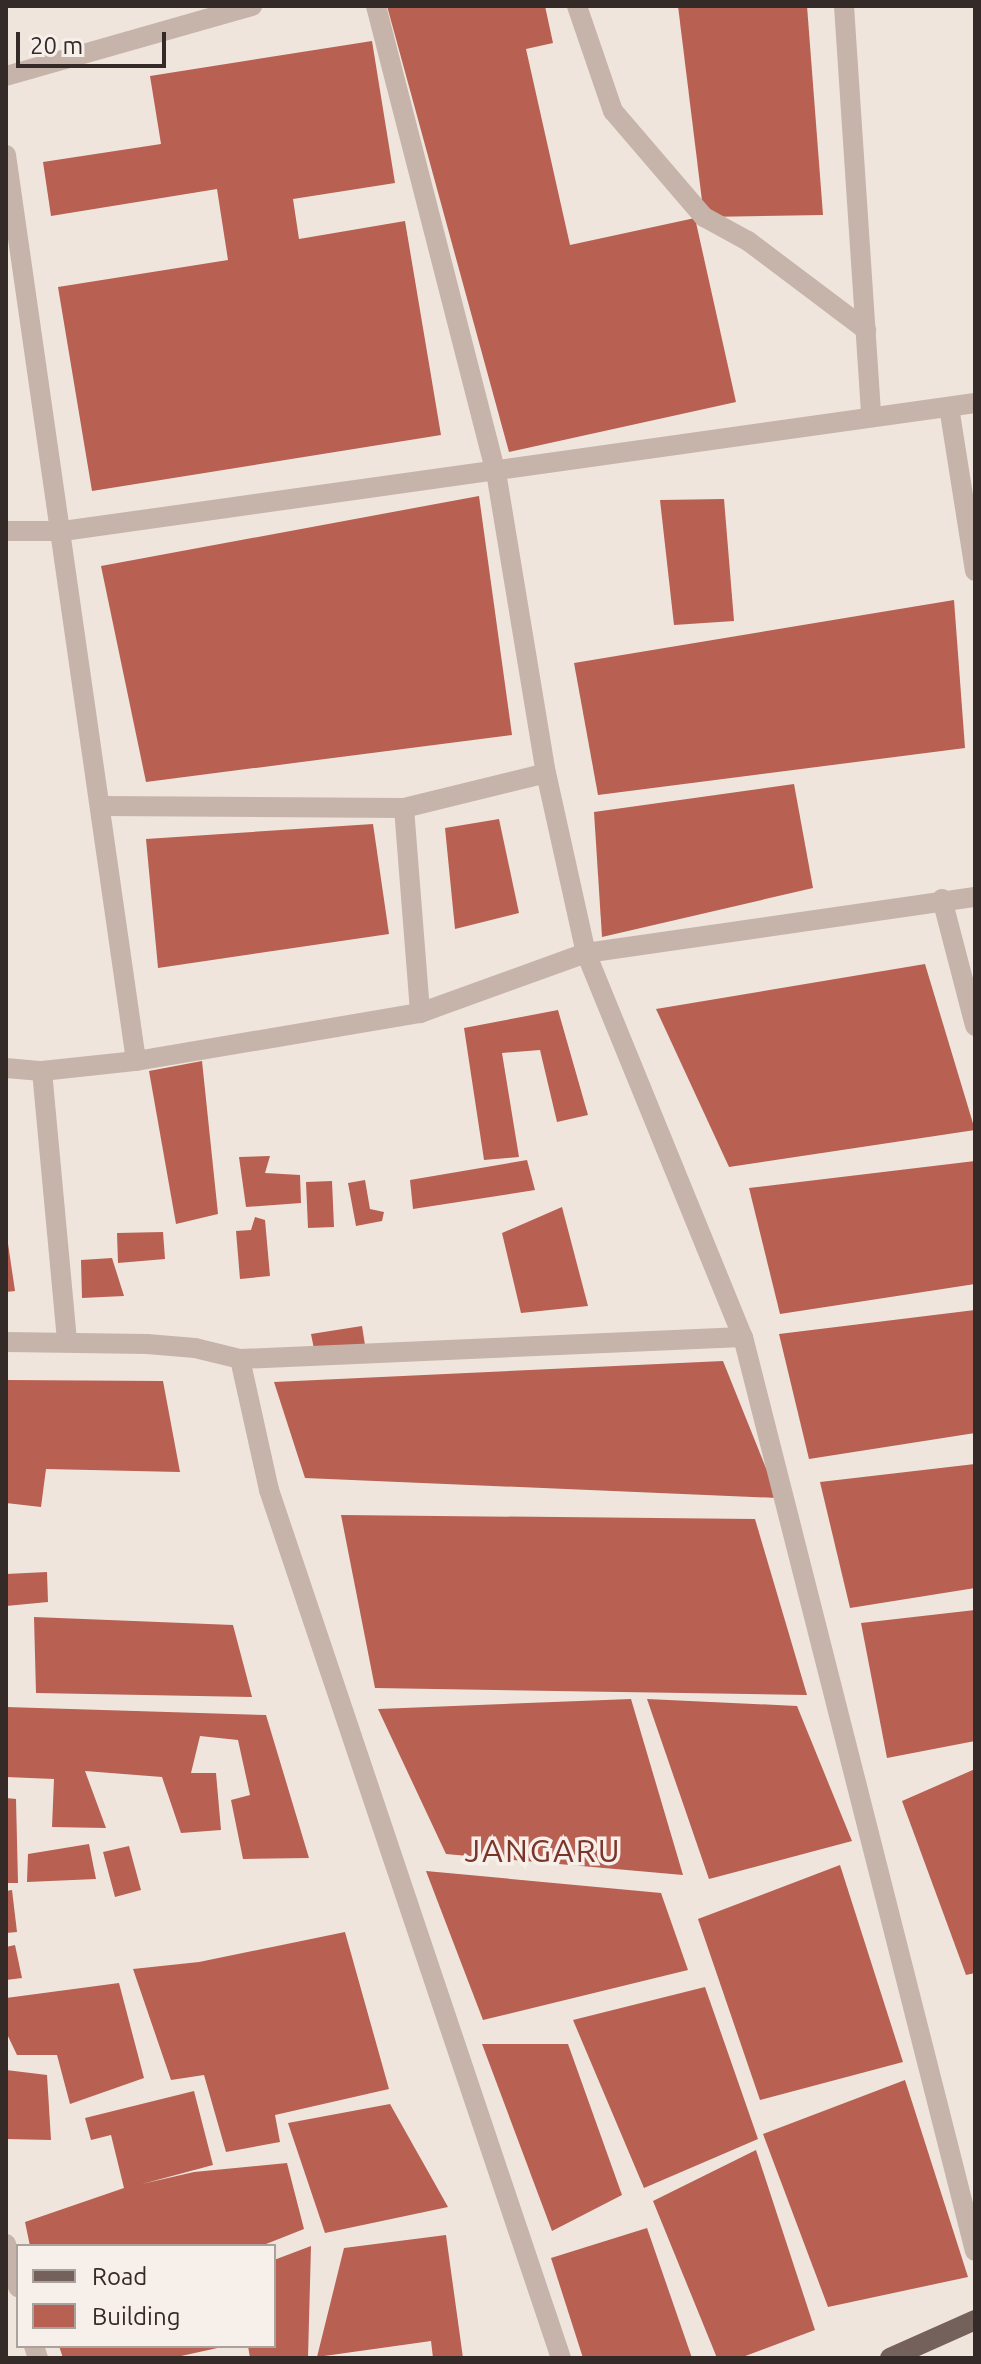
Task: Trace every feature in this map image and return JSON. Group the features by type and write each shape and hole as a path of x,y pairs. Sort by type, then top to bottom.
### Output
{"main road":[{"path":"890,2358 975,2320"}],"street":[{"path":"6,76 252,6"},
{"path":"376,6 496,472 546,773 586,953 743,1337 975,2251"},
{"path":"577,6 613,111 704,217 748,241 866,330"},
{"path":"844,6 871,414"},
{"path":"6,155 103,806 136,1061"},
{"path":"6,531 63,531 496,472 871,414 975,403"},
{"path":"949,407 975,571"},
{"path":"103,806 404,808 546,773"},
{"path":"404,808 420,1013"},
{"path":"6,1068 42,1071 136,1061 420,1013 586,953 942,899 975,897"},
{"path":"942,899 975,1026"},
{"path":"42,1071 67,1339"},
{"path":"6,1342 67,1339 195,1348 240,1359 743,1337"},
{"path":"240,1359 269,1490 561,2358"},
{"path":"6,2244 16,2280"}],"building":[{"path":"387,6 545,6 553,43 526,49 570,245 695,218 736,402 509,452"},
{"path":"678,6 807,6 823,215 704,217"},
{"path":"372,41 395,183 293,199 299,239 405,221 441,435 92,491 58,287 228,260 217,189 51,216 43,162 161,144 150,76"},
{"path":"479,496 512,735 146,782 101,566"},
{"path":"724,499 734,621 674,625 660,500"},
{"path":"954,600 965,748 598,795 574,663"},
{"path":"794,784 813,888 602,937 594,812"},
{"path":"499,819 519,913 455,929 445,828"},
{"path":"373,824 389,934 158,968 146,839"},
{"path":"925,964 975,1130 729,1167 656,1009"},
{"path":"558,1010 588,1115 557,1122 540,1050 502,1053 519,1157 484,1160 464,1028"},
{"path":"202,1061 218,1214 176,1224 149,1071"},
{"path":"270,1156 265,1173 300,1175 301,1203 246,1207 239,1157"},
{"path":"527,1160 535,1190 413,1209 410,1180"},
{"path":"975,1161 975,1284 780,1314 749,1188"},
{"path":"365,1180 370,1209 384,1212 382,1221 356,1226 348,1183"},
{"path":"332,1181 334,1227 308,1228 306,1182"},
{"path":"562,1207 588,1306 521,1313 502,1233"},
{"path":"255,1217 265,1220 270,1276 240,1279 236,1231 251,1230"},
{"path":"6,1230 15,1291 6,1292"},
{"path":"163,1232 165,1259 118,1263 117,1233"},
{"path":"112,1258 124,1296 82,1298 81,1260"},
{"path":"975,1310 975,1433 809,1459 779,1334"},
{"path":"362,1326 365,1345 315,1354 311,1334"},
{"path":"723,1361 778,1498 305,1478 274,1382"},
{"path":"6,1380 163,1381 180,1472 46,1469 41,1507 6,1503"},
{"path":"975,1464 975,1588 850,1608 820,1482"},
{"path":"341,1515 755,1519 807,1695 375,1688"},
{"path":"47,1572 48,1602 6,1606 6,1574"},
{"path":"975,1610 975,1741 887,1758 861,1623"},
{"path":"34,1617 233,1625 252,1697 36,1693"},
{"path":"631,1699 683,1875 446,1854 378,1709"},
{"path":"647,1699 797,1706 852,1841 709,1879"},
{"path":"6,1707 266,1715 309,1858 243,1859 231,1800 250,1795 238,1740 200,1736 191,1773 216,1773 221,1830 181,1833 162,1777 85,1771 106,1828 52,1827 54,1779 6,1777"},
{"path":"975,1769 975,1973 966,1975 902,1801"},
{"path":"6,1798 16,1799 18,1883 6,1883"},
{"path":"89,1844 96,1879 27,1882 28,1854"},
{"path":"129,1846 141,1890 115,1897 103,1852"},
{"path":"840,1865 903,2062 760,2100 698,1919"},
{"path":"426,1871 661,1893 688,1970 483,2020"},
{"path":"12,1890 17,1932 6,1933 6,1891"},
{"path":"345,1932 389,2089 275,2115 280,2142 226,2152 204,2075 171,2080 133,1969 199,1962"},
{"path":"15,1945 22,1978 6,1980 6,1947"},
{"path":"119,1983 144,2078 70,2104 57,2055 17,2055 6,2032 6,1998"},
{"path":"705,1987 758,2139 644,2188 573,2020"},
{"path":"482,2044 568,2044 622,2195 552,2231"},
{"path":"6,2070 47,2075 51,2140 6,2139"},
{"path":"905,2080 968,2277 828,2307 763,2134"},
{"path":"194,2091 213,2165 142,2184 194,2172 287,2163 304,2229 266,2244 30,2244 25,2222 124,2188 111,2135 91,2140 85,2118"},
{"path":"390,2104 448,2207 325,2233 288,2123"},
{"path":"756,2150 815,2330 740,2358 717,2358 653,2201"},
{"path":"647,2228 692,2358 583,2358 551,2258"},
{"path":"446,2235 463,2358 433,2358 431,2341 317,2357 344,2248"},
{"path":"311,2246 308,2358 250,2358 248,2348 276,2348 276,2259"},
{"path":"60,2348 217,2348 172,2358 63,2358"}],"district":[{"name":"JANGARU","path":"543,1850"}]}
